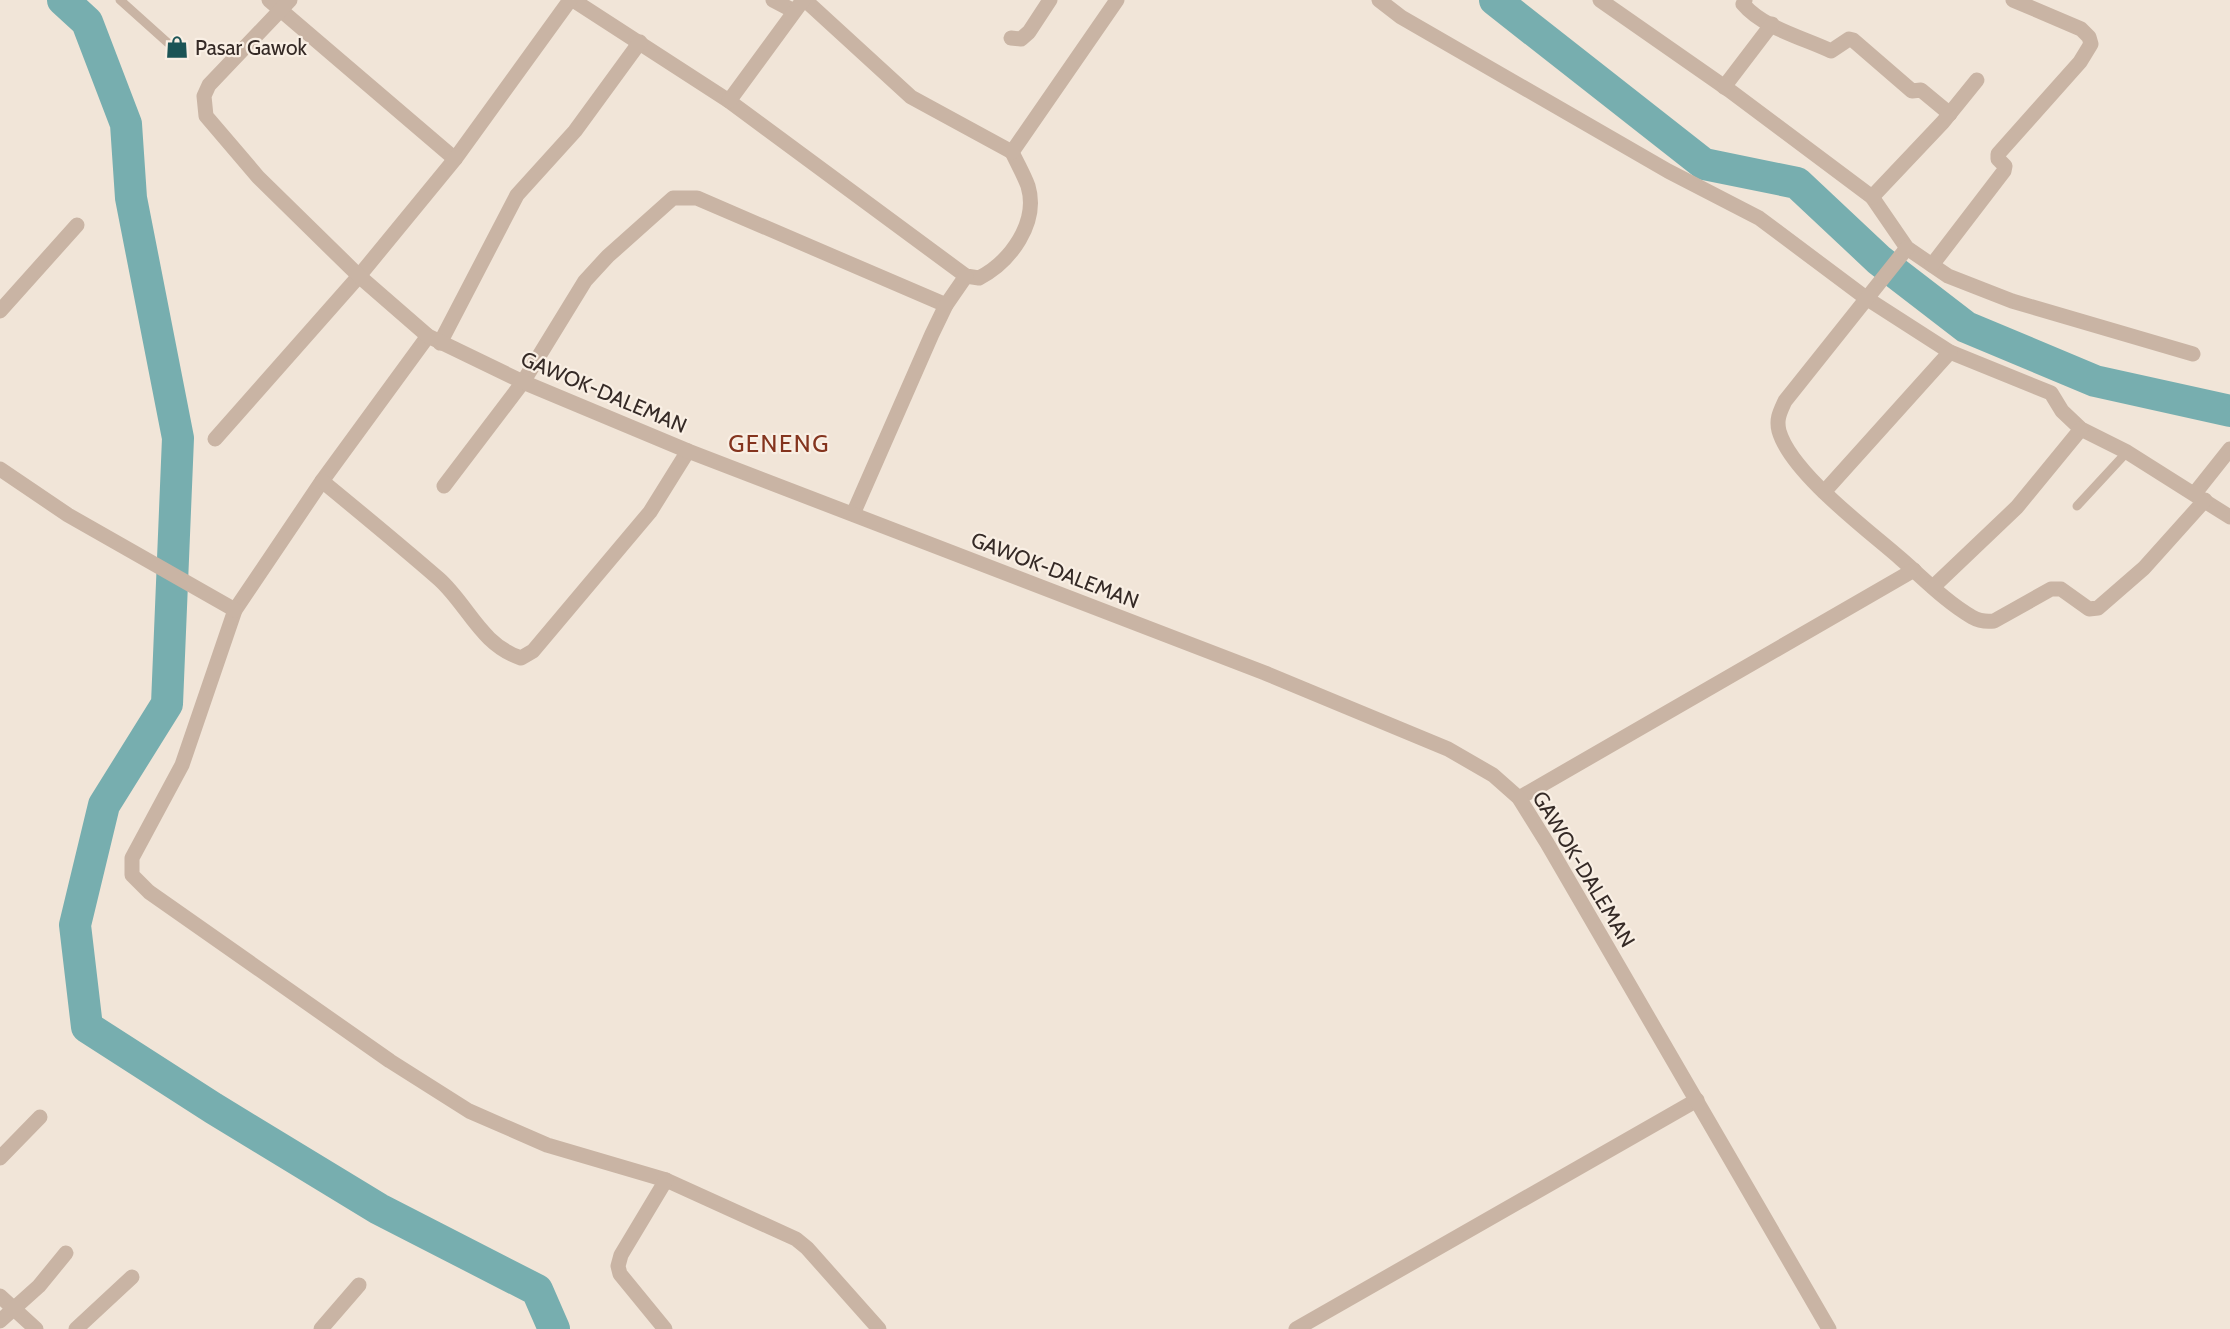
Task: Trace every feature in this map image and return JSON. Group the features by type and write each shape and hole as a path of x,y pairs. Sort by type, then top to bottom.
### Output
{"street":[{"path":"215,439 359,276 455,159 571,0 729,101 966,276 980,278 1005,260 1028,220 1028,188 1012,152 910,97 801,4 773,0"},
{"path":"1011,38 1021,39 1029,33 1050,0"},
{"path":"1012,152 1117,0"},
{"path":"1379,0 1401,17 1668,171 1759,218 1946,358 2059,404 2081,429 2127,452 2230,517"},
{"path":"1600,0 1724,87 1872,197 1904,251 1948,276 2012,301 2193,354"},
{"path":"1745,0 1743,4 1746,9 1772,24 1833,51 1845,41 1853,40 1912,90 1921,90 1950,114"},
{"path":"1932,265 2004,171 2004,165 1998,159 1998,154 2080,62 2091,44 2089,37 2081,29 2013,0"},
{"path":"280,3 455,159"},
{"name":"GAWOK-DALEMAN","path":"280,3 209,85 203,106 206,116 258,177 359,276 434,340 523,382 688,451 1255,669 1448,749 1493,775 1519,798 1829,1329"},
{"path":"729,101 801,4"},
{"path":"1724,87 1772,24"},
{"path":"640,42 575,131 518,195 434,340 322,481 235,610 182,765 132,858 132,875 149,892 380,1055 469,1111 547,1146 666,1180 796,1239 807,1248 879,1329"},
{"path":"1872,197 1950,114 1977,80"},
{"path":"444,486 523,382 585,281 665,204 682,196 697,198 946,305"},
{"path":"0,311 6,292 78,225"},
{"path":"1904,251 1785,401 1777,418 1779,432 1786,446 1824,492 1909,573 1933,586 1972,617 1985,622 1994,621 2051,589 2061,589 2089,609 2098,608 2144,568 2200,497 2230,449"},
{"path":"853,514 946,305 966,276"},
{"path":"1824,492 1946,358"},
{"path":"1933,586 2017,507 2081,429"},
{"path":"322,481 441,580 487,637 503,650 521,658 533,651 616,555 650,512 688,451"},
{"path":"0,469 68,514 235,610"},
{"path":"1519,798 1909,573"},
{"path":"1296,1329 1697,1100"},
{"path":"0,1158 40,1117"},
{"path":"665,1329 620,1274 618,1266 621,1255 666,1180"},
{"path":"0,1321 39,1286 66,1253"},
{"path":"76,1329 132,1277"},
{"path":"321,1329 359,1285"},
{"path":"0,1296 36,1329"}],"lane":[{"path":"120,0 168,43"},
{"path":"2077,506 2127,452"}],"waterway":[{"path":"63,0 87,22 126,124 131,198 178,438 167,704 104,805 75,925 87,1027 213,1108 379,1209 537,1290 554,1329"},
{"path":"1495,0 1704,164 1797,183 1879,260 1966,327 2095,381 2230,411"}],"place":[{"name":"Pasar Gawok","path":"177,47"}],"district":[{"name":"GENENG","path":"779,443"}]}
